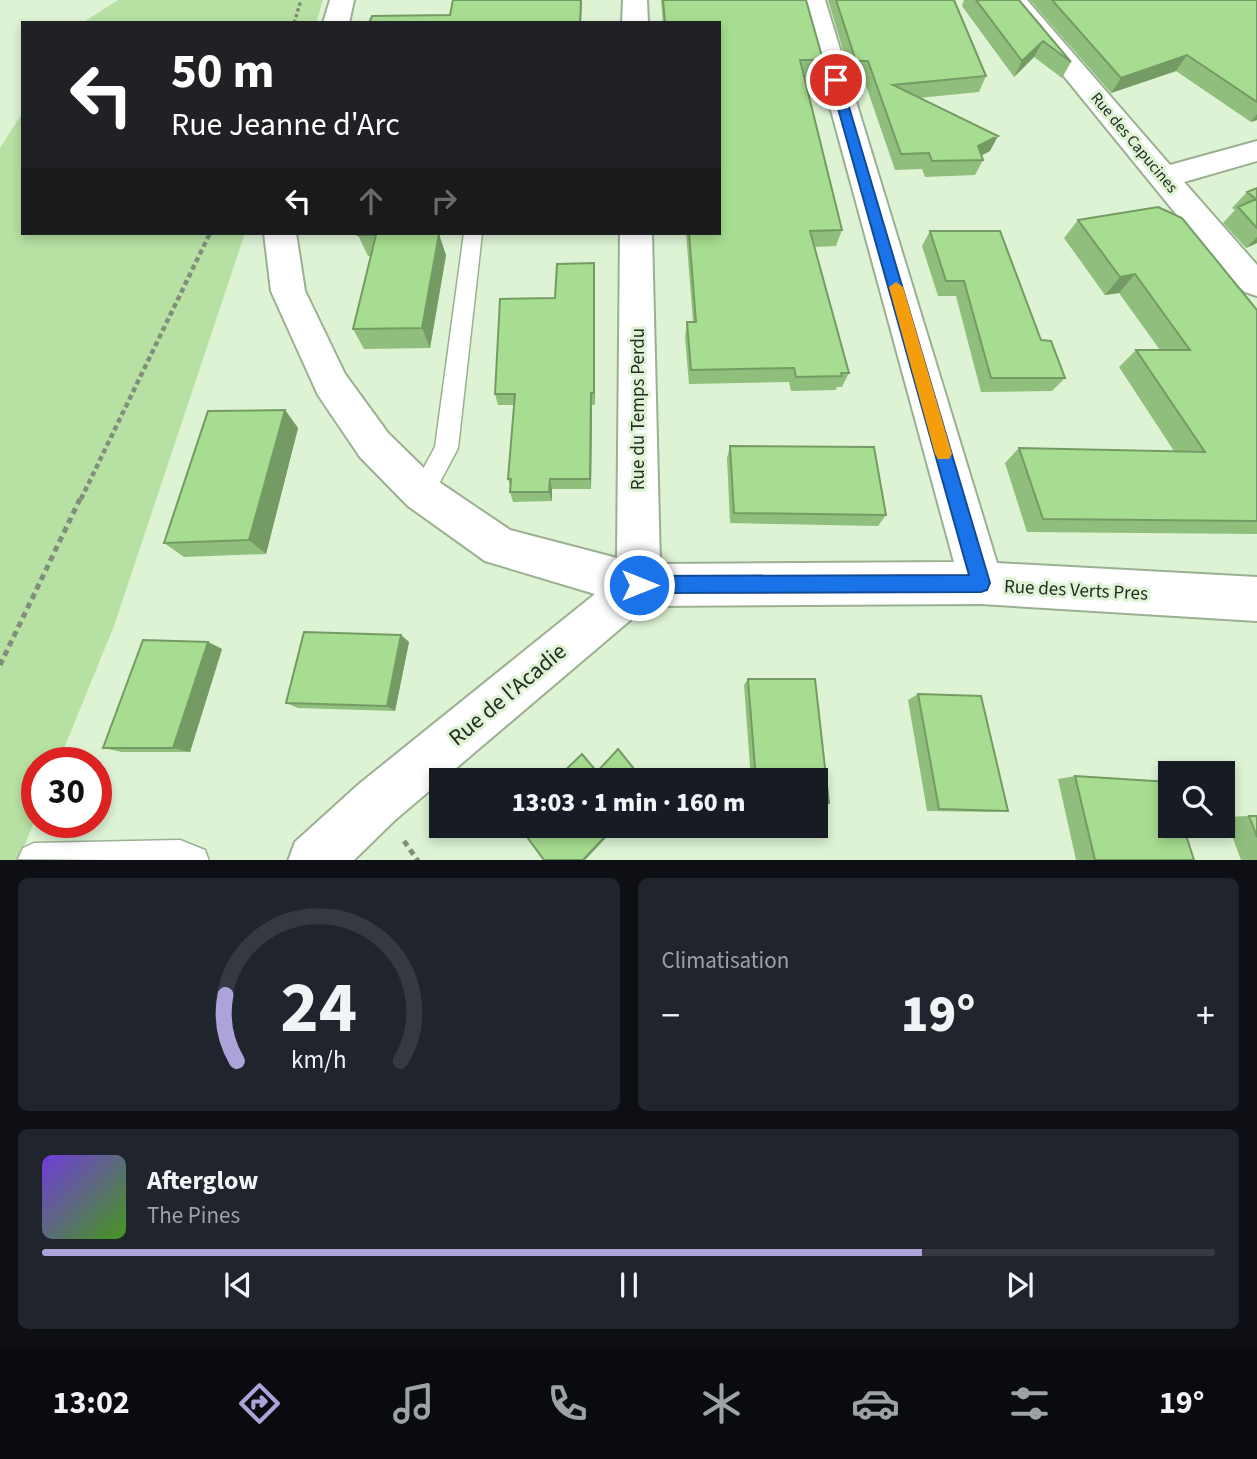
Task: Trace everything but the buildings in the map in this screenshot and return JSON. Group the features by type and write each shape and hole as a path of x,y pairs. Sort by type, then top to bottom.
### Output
{"street":[{"path":"337,21 342,0"},
{"path":"635,0 635,21"},
{"path":"813,0 981,583"},
{"name":"Rue des Capucines","path":"1014,0 1241,270 1257,283"},
{"path":"1165,177 1257,151"},
{"name":"Rue des Verts Pres","path":"280,235 288,291 331,384 374,445 422,493 500,547 639,585 981,583 1257,599"},
{"name":"Rue du Temps Perdu","path":"636,235 639,585"},
{"name":"Rue de l'Acadie","path":"314,860 377,802 639,585"}],"lane":[{"path":"422,493 446,448 473,235"},
{"path":"34,859 180,855 194,860"}],"path":[{"path":"295,21 301,0"},
{"path":"0,665 209,235"}],"green space":[{"path":"118,0 323,0 317,21 85,21"},
{"path":"21,115 21,235 244,235 114,626 65,747 21,747 21,838 28,838 18,860 0,860 0,148"}],"slow traffic":[{"path":"896,287 944,454"}],"route":[{"path":"639,585 981,583 836,80"}]}
